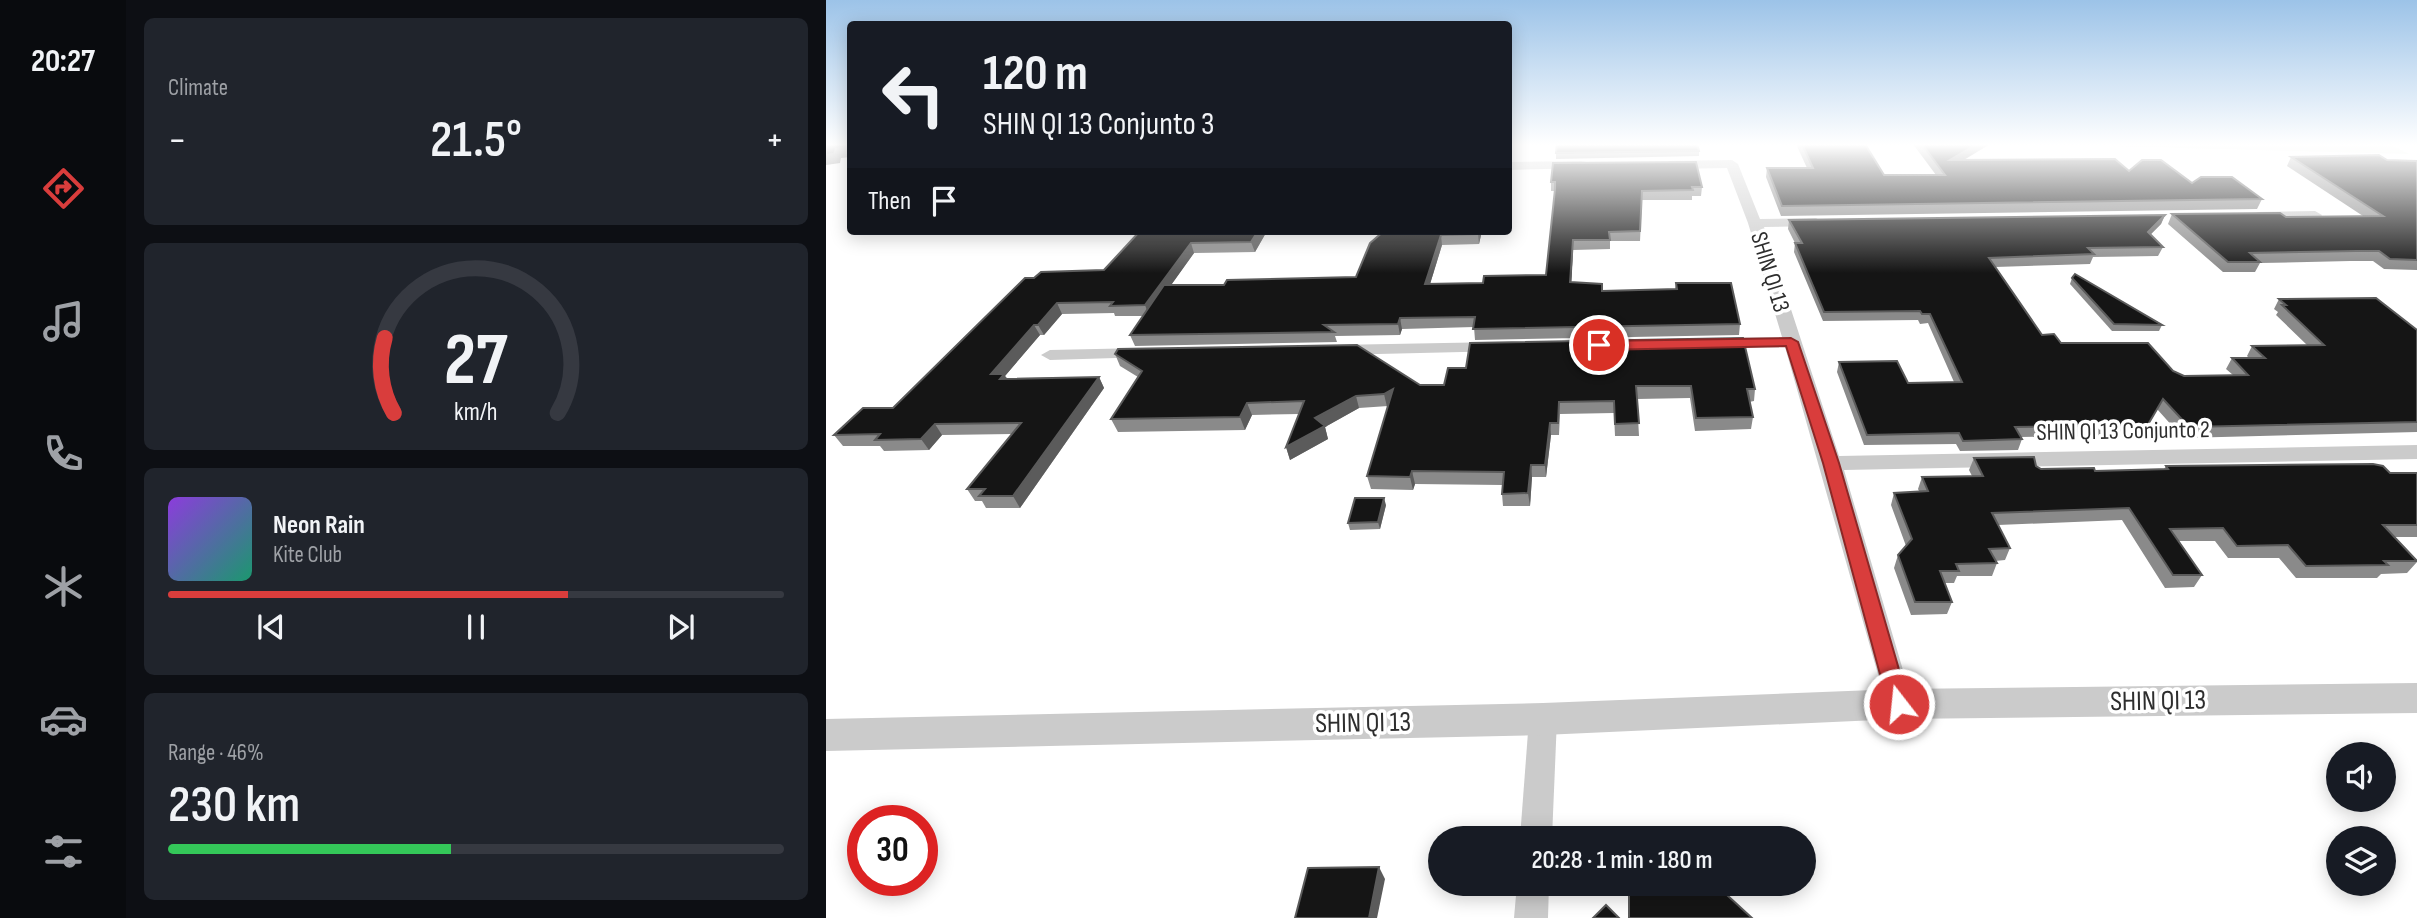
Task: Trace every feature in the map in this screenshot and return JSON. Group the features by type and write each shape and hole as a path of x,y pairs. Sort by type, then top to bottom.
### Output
{"street":[{"name":"SHIN QI 13","path":"1741,187 1755,223 1831,463 1899,704"},
{"path":"2245,216 2315,215"},
{"path":"1755,223 1825,222"},
{"path":"1693,344 1791,342"},
{"path":"1316,350 1512,347"},
{"path":"1050,355 1162,353"},
{"name":"SHIN QI 13 Conjunto 2","path":"1831,463 2417,452"},
{"name":"SHIN QI 13","path":"826,736 1543,719 1899,704 2417,698"},
{"path":"1537,826 1543,719"},
{"path":"1531,918 1532,896"}],"building":[{"path":"1555,187 1702,187 1692,187 1693,190 1642,191 1640,231 1609,232 1610,240 1573,240 1570,282 1602,284 1602,291 1677,289 1676,283 1731,283 1740,324 1473,329 1475,317 1400,318 1398,324 1324,325 1334,332 1130,335 1164,285 1224,285 1227,280 1356,277 1370,243 1379,235 1441,235 1425,284 1483,283 1484,276 1546,275"},
{"path":"1774,187 2245,187 2262,199 1782,206"},
{"path":"2338,187 2417,187 2417,260 2390,259 2379,251 2356,251 2250,253 2260,262 2228,262 2172,214 2280,213 2286,217 2383,216"},
{"path":"2165,215 2148,232 2163,247 2088,248 2094,254 1989,258 2042,335 2054,334 2061,343 2148,343 2173,371 2184,376 2248,375 2232,358 2265,358 2252,346 2324,345 2279,299 2376,298 2417,330 2417,422 2189,427 2163,399 2146,428 2123,425 2015,427 2022,439 1963,441 1959,433 1867,435 1839,362 1897,361 1908,383 1962,382 1930,314 1922,314 1920,311 1824,312 1795,243 1802,243 1789,220"},
{"path":"1136,235 1255,235 1251,242 1191,243 1145,305 1110,306 1113,302 1057,303 1038,325 1034,325 991,374 1004,374 1000,379 1099,377 1013,496 979,496 985,489 967,489 1021,423 935,424 921,439 875,440 880,434 834,435 863,408 893,408 1025,278 1034,278 1041,272 1104,270"},
{"path":"2075,274 2162,325 2114,324 2072,278"},
{"path":"1743,338 1755,389 1747,389 1753,417 1696,418 1691,386 1636,386 1639,423 1615,424 1614,401 1559,402 1558,423 1550,423 1545,465 1531,465 1528,493 1502,494 1504,472 1412,471 1410,477 1367,476 1393,389 1384,394 1356,396 1315,418 1325,426 1286,447 1304,401 1247,403 1240,417 1111,419 1142,371 1115,354 1118,349 1357,345 1420,385 1444,385 1448,368 1466,368 1470,343"},
{"path":"2034,457 2036,466 2041,469 2094,468 2095,471 2168,469 2166,466 2373,464 2383,466 2390,473 2417,473 2417,525 2383,525 2417,561 2384,561 2388,565 2306,566 2288,545 2237,546 2223,528 2170,529 2202,575 2173,575 2129,508 1992,513 2010,548 1989,549 1997,563 1956,564 1959,571 1940,571 1952,602 1915,602 1898,555 1912,539 1894,493 1928,491 1922,477 1983,476 1974,458"},
{"path":"1355,498 1384,498 1378,522 1348,523"},
{"path":"1379,867 1369,918 1295,918 1308,868"},
{"path":"1629,896 1728,896 1752,918 1629,918"},
{"path":"1606,905 1619,918 1593,918"}],"route":[{"path":"1599,345 1791,342 1831,463 1899,704"}]}
